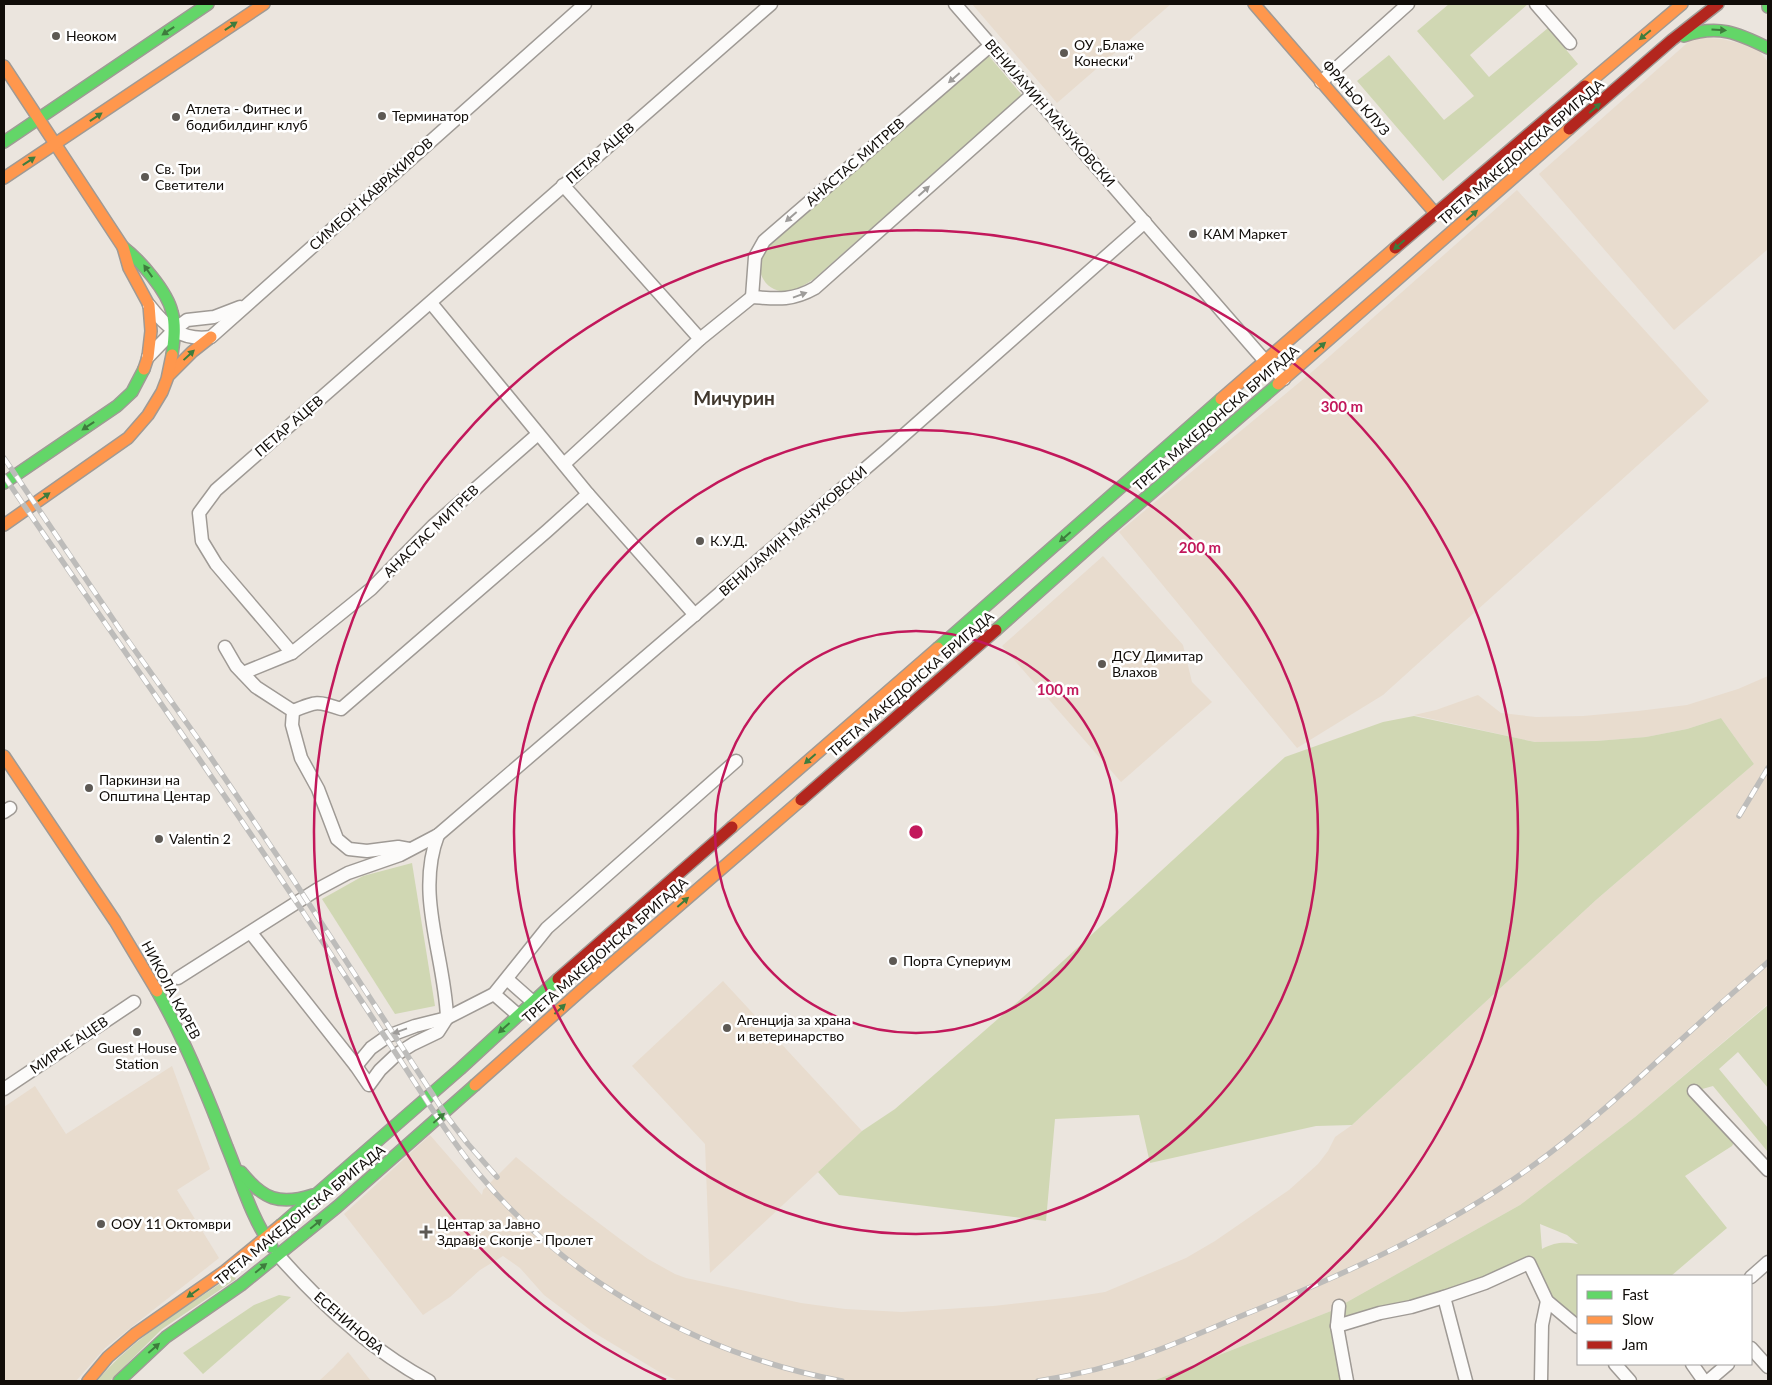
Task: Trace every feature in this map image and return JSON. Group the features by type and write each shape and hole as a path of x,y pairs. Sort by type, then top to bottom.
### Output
{"street":[{"path":"4,142 208,4"},
{"path":"4,178 264,4"},
{"name":"ПЕТАР АЦЕВ","path":"292,652 216,564 202,541 199,513 216,490 771,4"},
{"name":"ВЕНИЈАМИН МАЧУКОВСКИ","path":"955,4 1265,361 1284,379"},
{"name":"ФРАЊО КЛУЗ","path":"1254,4 1435,213"},
{"path":"1322,82 1408,4"},
{"path":"1536,4 1570,43"},
{"name":"ТРЕТА МАКЕДОНСКА БРИГАДА","path":"88,1381 108,1357 135,1334 225,1271 318,1193 518,1015 1265,361 1435,213 1682,4"},
{"name":"ТРЕТА МАКЕДОНСКА БРИГАДА","path":"119,1381 166,1337 241,1285 352,1194 586,986 887,726 1106,532 1371,304 1672,40 1718,4"},
{"name":"СИМЕОН КАВРАКИРОВ","path":"211,337 580,5"},
{"path":"1672,40 1704,30 1718,29 1729,30 1768,48"},
{"name":"АНАСТАС МИТРЕВ","path":"752,297 755,258 764,241 991,45"},
{"path":"4,66 123,247 129,268 149,305 162,321 174,330 190,337 211,337"},
{"path":"564,464 700,339 752,297 782,300 795,297 815,288 1033,94"},
{"path":"563,185 700,339"},
{"name":"ВЕНИЈАМИН МАЧУКОВСКИ","path":"178,978 348,872 386,860 438,835 887,450 1145,222"},
{"path":"4,524 128,438 144,422 165,388 173,355 173,315 167,300 139,259 123,247"},
{"path":"167,300 181,313 202,318"},
{"path":"431,303 588,494 694,615"},
{"name":"СИМЕОН КАВРАКИРОВ","path":"148,357 174,330 187,320 220,315 246,304"},
{"path":"4,483 117,406 136,386 146,367 148,357 152,321 149,305"},
{"path":"169,375 192,352 211,337"},
{"name":"АНАСТАС МИТРЕВ","path":"243,673 292,652 371,589 433,526 538,434"},
{"path":"293,711 308,704 320,702 341,709 588,494"},
{"path":"225,647 236,666 256,687 293,711"},
{"path":"293,711 292,725 301,758 318,789 337,838 349,849 368,851 398,847 412,849"},
{"name":"НИКОЛА КАРЕВ","path":"4,756 145,968 178,1032 234,1162 254,1218 265,1238 278,1255"},
{"path":"356,1066 371,1048 388,1036 415,1026 447,1018 494,994 546,928 736,761"},
{"path":"251,933 356,1066 368,1085 397,1054 438,1032 447,1018 444,978 433,920 429,884 431,859 438,835"},
{"path":"507,979 533,1002"},
{"path":"494,994 518,1015"},
{"name":"МИРЧЕ АЦЕВ","path":"4,1089 134,1002"},
{"path":"1694,1091 1768,1170"},
{"path":"234,1162 252,1186 270,1198 286,1202 318,1193"},
{"name":"ЕСЕНИНОВА","path":"278,1255 346,1323 387,1356 429,1381"},
{"path":"1337,1326 1380,1313 1411,1308 1485,1283 1529,1263 1547,1301 1577,1326"},
{"path":"1752,1276 1768,1263"},
{"path":"1444,1297 1466,1381"},
{"path":"1542,1381 1542,1325 1547,1301"},
{"path":"1339,1306 1337,1326 1347,1381"},
{"path":"1752,1349 1768,1366"},
{"path":"1616,1365 1630,1381"},
{"path":"1693,1365 1706,1381 1727,1365"}],"shaded area":[{"name":"ОУ „Блаже Конески“","path":"972,4 1171,4 1057,103"},
{"path":"1694,37 1722,39 1743,44 1760,52 1768,62 1768,249 1674,330 1539,174"},
{"path":"1517,190 1709,401 1383,695 1297,748 1119,532 1313,371"},
{"name":"ДСУ Димитар Влахов","path":"1103,556 1183,645 1192,682 1212,702 1121,782 1002,646"},
{"path":"1768,676 1768,1004 1635,1117 1520,1205 1331,1311 1153,1381 678,1381 661,1373 593,1332 544,1295 520,1268 503,1256 480,1270 450,1297 423,1315 344,1214 430,1135 482,1195 483,1190 516,1157 563,1196 648,1259 686,1278 801,1303 845,1309 902,1312 993,1306 1105,1292 1186,1258 1215,1241 1289,1190 1318,1164 1328,1151 1335,1137 1352,1125 1596,900 1754,764 1721,718 1687,729 1646,737 1596,741 1535,742 1414,715 1436,710 1478,695 1501,713 1536,717 1583,716 1638,711 1687,705 1738,689"},
{"path":"723,981 862,1131 710,1273 705,1144 632,1066"},
{"name":"ООУ 11 Октомври","path":"172,1066 210,1169 177,1190 219,1258 105,1348 76,1381 4,1381 4,1107 35,1086 66,1134"},
{"path":"348,1352 371,1381 319,1381 333,1368"}],"green space":[{"path":"1449,4 1528,4 1470,55 1489,77 1548,28 1578,64 1443,181 1357,81 1389,55 1444,120 1474,96 1417,31"},
{"path":"988,55 1022,95 814,279 799,288 789,291 777,290 767,284 761,275 760,263 764,252 772,242"},
{"path":"1414,716 1535,742 1596,741 1646,737 1687,729 1721,718 1754,764 1596,900 1352,1125 1316,1126 1150,1163 1139,1115 1055,1119 1046,1221 839,1195 818,1172 862,1131 895,1109 1039,983 1285,757 1383,722"},
{"path":"412,863 435,1006 395,1014 322,899 363,876"},
{"path":"1768,1005 1768,1088 1738,1052 1719,1069 1768,1128 1768,1152 1713,1086 1695,1091 1737,1137 1732,1146 1685,1176 1727,1228 1672,1275 1577,1275 1577,1326 1547,1301 1529,1263 1337,1326 1347,1381 1153,1381 1331,1311 1520,1205 1635,1117","holes":["1540,1224 1567,1235 1578,1244 1560,1243 1542,1249"]},
{"path":"233,1275 236,1279 162,1329 110,1381 97,1381 127,1350 179,1311"},
{"path":"279,1295 291,1297 203,1374 183,1353 254,1305"}],"railway":[{"path":"4,458 289,873 448,1118 497,1177"},
{"path":"4,476 279,876 445,1129 478,1173 514,1213 554,1249 597,1281 642,1309 690,1333 739,1353 790,1369 842,1381"},
{"path":"1739,816 1768,768"},
{"path":"1038,1381 1109,1366 1174,1344 1357,1267 1464,1211 1531,1167 1576,1132 1619,1096 1768,962"}],"traffic: fast":[{"path":"4,142 208,4"},
{"path":"1684,36 1696,32 1728,32 1768,48"},
{"path":"123,247 152,276 165,295 173,317 174,339 172,355"},
{"path":"4,483 117,406 132,392 144,369"},
{"path":"996,630 1106,532 1278,384"},
{"path":"938,648 1221,399"},
{"path":"281,1225 460,1069 558,979"},
{"path":"157,991 177,1029 212,1107 252,1211 272,1247"},
{"path":"119,1381 166,1337 241,1285 337,1207 475,1085"},
{"path":"241,1172 257,1189 272,1198 290,1200 313,1195"}],"traffic: slow":[{"path":"4,178 264,4"},
{"path":"1254,4 1435,213"},
{"path":"1585,86 1682,4"},
{"path":"4,66 123,247 129,268 149,305 151,331 148,357 144,369"},
{"path":"1278,384 1569,129"},
{"path":"1221,399 1395,248"},
{"path":"169,375 192,352 211,337"},
{"path":"4,525 128,438 148,415 162,392 172,355"},
{"path":"732,827 938,648"},
{"path":"4,756 115,921 157,991"},
{"path":"475,1085 801,800"},
{"path":"88,1381 108,1357 135,1334 225,1271 281,1225"}],"traffic: jam":[{"path":"1569,129 1672,40 1718,4"},
{"path":"1395,248 1585,86"},
{"path":"801,800 996,630"},
{"path":"558,979 732,827"}],"place":[{"name":"Неоком","path":"56,36"},
{"name":"ОУ „Блаже Конески“","path":"1064,53"},
{"name":"Терминатор","path":"382,116"},
{"name":"Атлета - Фитнес и бодибилдинг клуб","path":"176,117"},
{"name":"Св. Три Светители","path":"145,177"},
{"name":"КАМ Маркет","path":"1193,234"},
{"name":"К.У.Д.","path":"700,541"},
{"name":"ДСУ Димитар Влахов","path":"1102,664"},
{"name":"Паркинзи на Општина Центар","path":"89,788"},
{"name":"Valentin 2","path":"159,839"},
{"name":"Порта Супериум","path":"893,961"},
{"name":"Агенција за храна и ветеринарство","path":"727,1028"},
{"name":"Guest House Station","path":"137,1032"},
{"name":"ООУ 11 Октомври","path":"101,1224"},
{"name":"Центар за Јавно Здравје Скопје - Пролет","path":"426,1232"}],"district":[{"name":"Мичурин","path":"734,398"}]}
